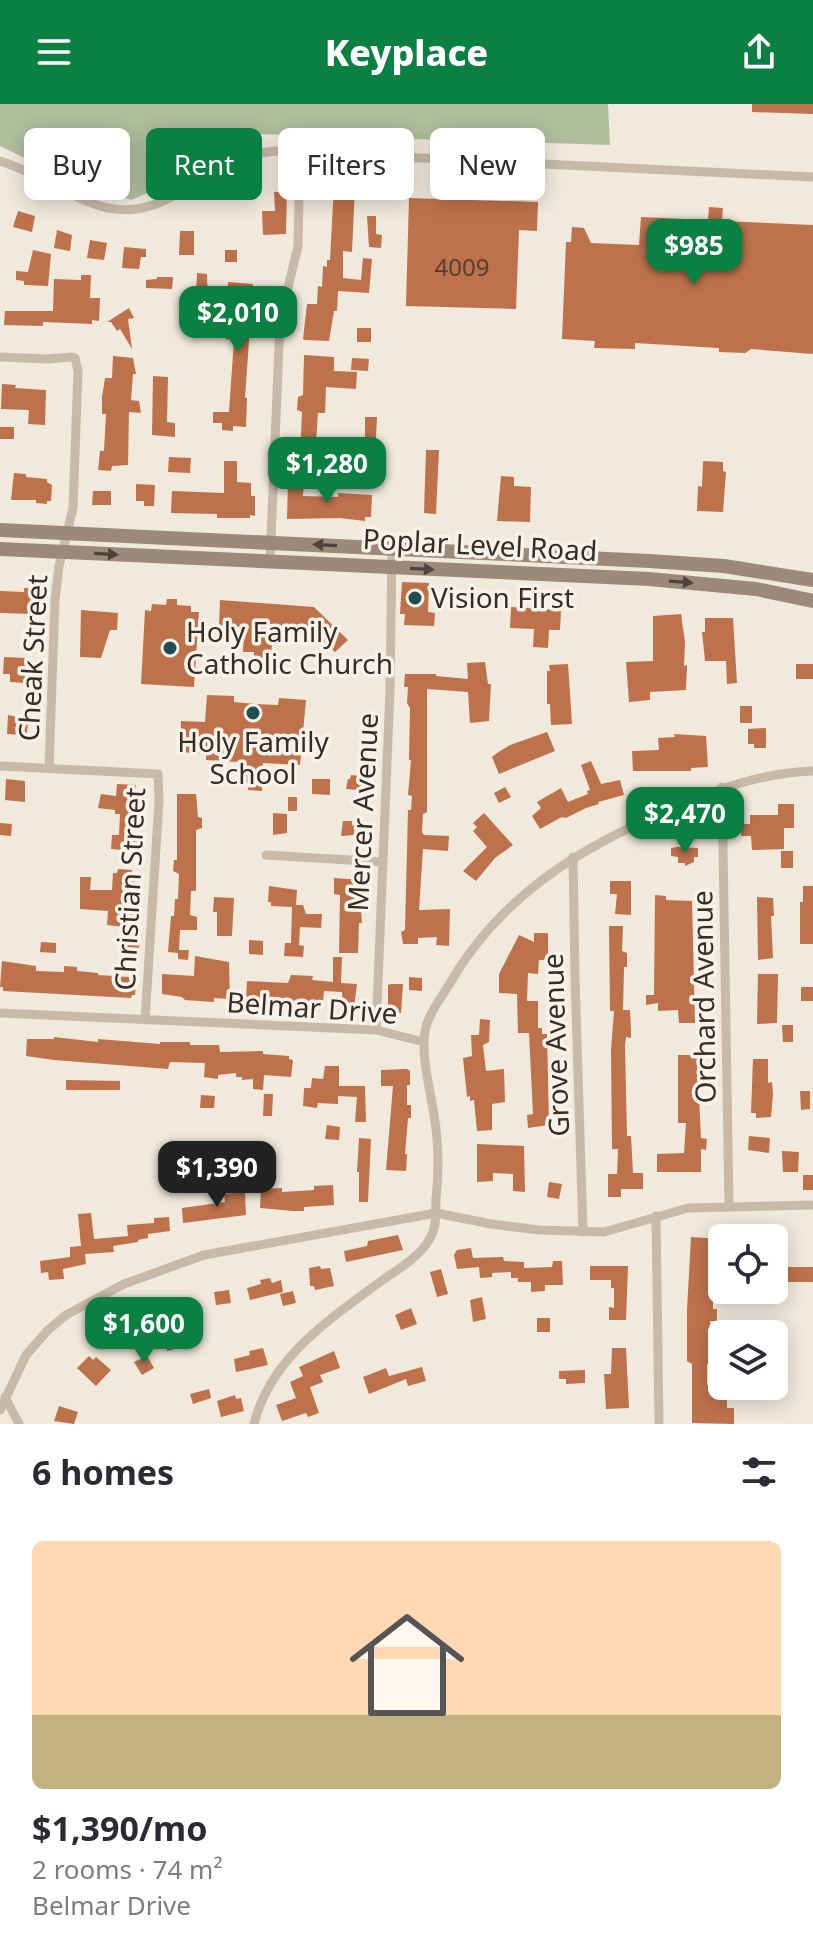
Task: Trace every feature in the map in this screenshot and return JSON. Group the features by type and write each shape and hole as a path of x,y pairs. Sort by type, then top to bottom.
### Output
{"main road":[{"name":"Poplar Level Road","path":"0,530 649,561 724,566 813,580"},
{"name":"Poplar Level Road","path":"0,549 649,579 756,589 813,601"},
{"path":"649,561 649,579"}],"street":[{"path":"0,161 86,200 108,208 128,210 157,204 239,159 278,152"},
{"path":"414,158 813,177"},
{"path":"270,562 280,321 298,246 299,200"},
{"name":"Cheak Street","path":"0,357 75,358 78,371 72,517 59,566 55,600 49,768"},
{"name":"Mercer Avenue","path":"376,1030 390,690 392,548"},
{"path":"0,766 49,768"},
{"name":"Christian Street","path":"49,768 158,774 159,801 145,1020"},
{"path":"424,1042 429,1020 473,947 520,896 573,857 621,831 722,787 778,773 813,771"},
{"name":"Orchard Avenue","path":"722,787 729,1206"},
{"path":"266,855 382,862"},
{"name":"Grove Avenue","path":"573,857 583,1232"},
{"name":"Belmar Drive","path":"0,1013 376,1030 424,1042 440,1157 436,1225 419,1253 312,1334 267,1386 254,1424"},
{"path":"0,1410 26,1355 66,1315 124,1284 204,1255 436,1213 491,1224 604,1232 674,1210 813,1205"},
{"path":"656,1216 659,1424"},
{"path":"5,1397 19,1424"}],"green space":[{"path":"0,104 608,104 610,145 545,143 545,128 430,128 430,139 414,139 414,128 278,128 278,135 262,134 262,128 146,128 146,194 131,200 130,128 24,128 24,158 0,146"}],"building":[{"path":"752,104 813,104 813,114 752,112"},
{"path":"274,192 278,192 278,200 287,200 286,234 263,235 262,211 275,211"},
{"path":"333,200 354,200 352,252 343,251 343,278 361,280 363,258 372,259 369,293 338,291 337,311 334,311 329,341 305,340 307,304 317,304 323,266 327,267 327,260 330,260"},
{"path":"409,200 538,202 537,231 519,230 516,309 406,306"},
{"path":"709,207 723,208 722,221 813,225 813,354 751,349 745,353 719,352 719,348 635,343 635,349 594,348 595,341 562,339 566,242 571,242 572,227 584,228 591,243 639,245 641,217 708,220"},
{"path":"18,211 35,216 32,232 13,227"},
{"path":"367,216 376,216 376,234 382,235 381,248 369,247"},
{"path":"57,230 72,235 70,251 54,248"},
{"path":"180,231 194,231 194,255 179,255"},
{"path":"90,240 107,243 104,260 87,258"},
{"path":"124,247 146,249 146,257 141,257 139,269 122,268"},
{"path":"33,250 51,254 48,286 24,285 24,281 16,280 16,271 28,272"},
{"path":"225,250 237,250 237,262 225,262"},
{"path":"197,273 207,274 209,337 195,336 196,331 182,328 183,319 191,319"},
{"path":"81,275 91,275 90,298 100,298 99,321 92,320 92,324 43,322 43,326 4,325 5,311 53,311 54,279 81,280"},
{"path":"173,277 172,289 146,288 146,280"},
{"path":"228,282 253,284 245,398 246,427 233,426 233,431 222,430 222,423 213,423 213,412 229,412 234,340 226,339"},
{"path":"129,308 134,318 128,319 132,349 120,329 117,331 111,322 107,322"},
{"path":"357,328 371,328 371,342 357,342"},
{"path":"304,355 334,357 334,371 357,372 356,389 326,387 325,413 318,413 315,457 300,456 302,412 297,410 298,397 303,395"},
{"path":"113,356 133,358 136,374 133,374 131,400 139,401 141,413 129,412 128,465 112,466 111,471 98,470 100,451 104,451 106,414 102,414 102,397 105,378 112,378"},
{"path":"352,358 369,359 368,371 351,370"},
{"path":"153,376 168,377 167,422 175,423 175,437 152,435"},
{"path":"2,384 46,390 45,425 28,424 29,410 1,409"},
{"path":"365,417 377,417 376,438 365,438"},
{"path":"0,427 14,427 14,439 0,439"},
{"path":"340,440 354,441 354,472 317,472 317,458 339,457"},
{"path":"426,450 439,450 436,514 424,513"},
{"path":"169,457 191,458 190,473 168,472"},
{"path":"224,461 237,461 237,482 251,483 251,496 255,496 255,516 217,518 217,514 171,513 172,491 224,493"},
{"path":"703,461 723,462 723,471 726,472 723,512 697,511"},
{"path":"14,473 47,479 52,485 51,501 47,504 36,503 36,500 11,500"},
{"path":"501,476 514,477 514,486 531,487 530,522 497,521"},
{"path":"288,482 304,483 303,496 338,497 338,493 372,495 371,517 365,517 365,521 287,519"},
{"path":"136,484 155,485 154,506 144,506 144,501 136,501"},
{"path":"93,491 111,491 111,505 92,505"},
{"name":"Vision First","path":"402,582 429,583 428,612 435,613 434,626 404,625 405,614 400,614"},
{"path":"24,588 33,588 32,614 0,613 0,591 24,592"},
{"name":"Holy Family Catholic Church","path":"167,599 177,599 177,605 191,606 191,612 199,612 194,687 141,684 145,610 151,611 152,604 166,605"},
{"path":"220,600 314,607 348,640 335,652 325,642 306,641 306,637 273,635 270,663 254,663 254,652 243,652 244,627 219,626"},
{"path":"511,607 561,610 560,630 549,630 548,648 533,647 534,629 510,628"},
{"path":"81,610 118,613 117,630 110,630 101,658 80,657"},
{"path":"681,614 684,666 687,665 686,690 650,692 650,700 629,702 626,662 653,661 653,616"},
{"path":"705,618 733,618 737,683 727,684 726,661 705,661 702,632 705,632"},
{"path":"4,657 26,658 25,683 10,682 10,674 3,674"},
{"path":"485,662 488,684 491,684 489,721 470,723 468,692 427,689 427,812 423,814 422,832 424,835 449,836 448,851 423,849 419,910 450,909 449,946 436,945 437,937 418,938 418,944 403,944 401,932 405,930 408,810 411,810 412,796 408,795 410,708 407,703 408,687 404,687 405,674 436,674 468,679 467,663"},
{"path":"568,664 572,724 551,725 550,704 547,704 547,671 550,671 549,665"},
{"path":"796,664 813,664 813,679 796,679"},
{"path":"207,695 234,696 234,702 255,704 278,705 279,698 306,700 300,765 263,763 262,791 248,790 249,783 238,782 239,762 206,760 206,754 180,752 181,721 205,722"},
{"path":"740,706 752,706 752,723 740,723"},
{"path":"8,715 28,719 27,733 7,734"},
{"path":"766,728 766,748 754,748 754,744 748,744 748,729"},
{"path":"547,732 555,751 499,774 492,757 510,745"},
{"path":"674,734 706,736 708,767 691,768 691,771 633,771 632,751 659,750 658,738 675,737"},
{"path":"591,761 601,784 620,780 624,795 598,802 540,829 532,816 541,808 537,802 561,788 568,802 588,794 590,790 581,765"},
{"path":"351,775 371,777 370,791 346,789"},
{"path":"6,779 25,781 25,802 5,800"},
{"path":"312,779 330,779 330,795 312,794"},
{"path":"117,784 136,785 133,836 138,838 137,850 134,851 111,849 112,835 119,835 120,814 115,814 115,810 98,808 101,794 116,796"},
{"path":"505,787 511,797 499,803 494,793"},
{"path":"177,794 196,794 198,817 202,818 202,828 196,830 196,891 191,891 190,915 197,917 197,930 180,930 179,950 189,950 188,960 178,959 178,953 168,952 171,916 174,916 175,899 178,899 179,874 173,871 174,860 177,860"},
{"path":"288,797 297,797 297,811 288,811"},
{"path":"778,804 794,804 794,828 784,828 784,849 752,850 751,836 741,836 741,824 750,824 750,815 778,815"},
{"path":"273,813 287,814 287,833 273,835"},
{"path":"484,813 513,845 495,858 476,881 463,871 487,847 473,831 477,827 473,823"},
{"path":"343,821 352,821 354,835 341,836"},
{"path":"0,823 12,824 11,836 0,835"},
{"path":"671,848 698,848 698,857 685,866 685,863 678,863 678,857 671,856"},
{"path":"781,851 793,851 793,868 781,868"},
{"path":"118,869 135,873 133,928 107,925 108,911 80,909 80,877 91,877 90,890 112,890 113,873 117,873"},
{"path":"334,878 364,880 363,896 360,896 362,923 359,923 358,953 339,953 340,895 334,894"},
{"path":"610,881 631,881 631,915 615,914 617,894 610,894"},
{"path":"269,886 297,890 296,905 303,905 306,914 322,914 321,928 300,927 299,945 304,946 303,957 284,956 285,943 291,943 292,907 271,906 268,902"},
{"path":"803,886 813,886 813,944 800,944"},
{"path":"655,895 666,896 666,900 692,901 695,1023 679,1023 678,1010 658,1011 658,1003 646,1005 646,995 654,995"},
{"path":"214,897 234,898 232,936 217,936"},
{"path":"757,897 773,898 773,958 758,960"},
{"path":"609,926 623,926 622,951 627,953 623,1010 630,1010 631,1038 626,1037 625,1045 627,1136 631,1136 633,1173 643,1173 643,1189 621,1189 621,1197 608,1197 608,1174 617,1174 618,1149 612,1149 611,1050 614,1011 610,1011"},
{"path":"534,933 548,933 548,960 539,960 538,974 528,973 527,1001 538,1001 538,1028 542,1028 542,1034 547,1034 549,1125 528,1128 527,1115 533,1114 529,1033 518,1033 517,994 499,993 499,974 519,935 534,942"},
{"path":"125,934 136,935 136,939 140,940 138,955 122,954"},
{"path":"249,940 263,941 263,955 249,954"},
{"path":"41,942 56,943 56,953 40,952"},
{"path":"195,956 229,962 230,999 214,998 214,1002 185,1000 162,994 162,974 194,976"},
{"path":"333,957 342,957 341,983 357,984 354,1008 343,1007 342,992 324,991 323,1002 319,1002 319,1006 246,999 247,981 288,983 291,975 313,976 312,980 333,982"},
{"path":"2,961 36,966 36,971 64,972 64,966 98,975 129,977 129,980 136,980 135,995 131,998 3,991 0,987"},
{"path":"758,974 778,974 777,1023 757,1024"},
{"path":"409,977 422,978 422,991 409,990"},
{"path":"403,984 401,1013 388,1012 388,985"},
{"path":"801,987 813,987 813,1001 801,1001"},
{"path":"480,1019 490,1020 489,1042 483,1045 486,1071 504,1069 505,1102 492,1104 492,1130 477,1131 474,1100 470,1101 470,1096 467,1097 463,1058 472,1056 471,1035 479,1035"},
{"path":"782,1025 793,1025 793,1042 783,1042"},
{"path":"54,1037 98,1042 98,1039 160,1044 190,1042 190,1045 219,1045 220,1052 263,1051 263,1054 289,1056 293,1060 291,1077 264,1075 263,1090 253,1089 253,1079 242,1080 242,1077 236,1077 236,1073 218,1075 218,1079 204,1077 205,1063 170,1062 168,1069 26,1056 27,1039"},
{"path":"678,1055 697,1055 701,1138 707,1139 706,1150 701,1149 701,1172 657,1172 657,1154 684,1153 686,1123 678,1123"},
{"path":"753,1059 768,1059 768,1083 772,1082 773,1094 771,1117 756,1118 756,1113 751,1113"},
{"path":"325,1066 339,1066 339,1086 365,1086 366,1122 355,1122 357,1097 338,1096 338,1104 318,1103 317,1108 303,1106 304,1088 311,1088 312,1078 323,1079"},
{"path":"381,1070 410,1071 410,1085 407,1085 407,1105 411,1105 411,1118 408,1118 406,1171 386,1170 393,1086 381,1086"},
{"path":"66,1080 120,1081 120,1090 66,1090"},
{"path":"800,1091 810,1091 810,1109 801,1110"},
{"path":"264,1094 273,1094 272,1116 263,1116"},
{"path":"201,1095 215,1096 214,1108 200,1108"},
{"path":"327,1125 340,1127 339,1140 325,1139"},
{"path":"749,1136 770,1138 769,1153 748,1150"},
{"path":"359,1138 371,1139 368,1202 359,1202"},
{"path":"477,1144 524,1146 525,1192 513,1191 513,1174 493,1173 493,1181 477,1182"},
{"path":"255,1149 256,1163 236,1163 236,1151"},
{"path":"782,1151 799,1152 798,1172 783,1172"},
{"path":"803,1175 813,1175 813,1190 803,1190"},
{"path":"549,1182 562,1184 559,1199 547,1197"},
{"path":"333,1185 334,1205 304,1207 304,1211 260,1208 261,1189 282,1188 282,1192"},
{"path":"245,1192 246,1215 183,1223 182,1208 225,1202 224,1194"},
{"path":"91,1213 94,1239 128,1236 127,1225 154,1223 154,1218 169,1217 170,1231 148,1234 148,1238 138,1242 113,1246 114,1252 85,1254 86,1264 63,1269 64,1279 49,1280 48,1272 41,1273 40,1261 70,1257 70,1247 81,1246 78,1214"},
{"path":"398,1235 403,1250 346,1262 344,1251 367,1246 368,1241"},
{"path":"691,1237 708,1238 708,1304 713,1304 713,1309 717,1309 717,1320 708,1320 708,1400 727,1400 727,1408 734,1408 734,1424 692,1423 692,1364 687,1361"},
{"path":"471,1248 473,1258 503,1257 504,1261 524,1262 524,1268 552,1267 553,1261 562,1261 563,1285 545,1285 545,1291 531,1292 531,1282 518,1282 518,1278 511,1278 511,1272 492,1273 492,1277 480,1278 479,1267 457,1269 454,1255 457,1250"},
{"path":"320,1266 321,1269 330,1268 334,1286 315,1290 314,1286 310,1286 309,1268"},
{"path":"590,1266 628,1266 626,1320 609,1320 609,1307 614,1308 614,1288 611,1288 611,1280 590,1280"},
{"path":"788,1267 813,1267 813,1282 788,1282"},
{"path":"441,1269 448,1294 437,1297 430,1272"},
{"path":"270,1278 272,1283 281,1280 283,1292 250,1300 247,1288"},
{"path":"229,1290 231,1303 216,1305 214,1292"},
{"path":"293,1291 296,1303 283,1306 280,1294"},
{"path":"482,1297 486,1319 473,1322 470,1300"},
{"path":"172,1298 175,1309 180,1308 182,1316 155,1323 152,1311 161,1309 159,1302"},
{"path":"411,1308 417,1324 401,1330 395,1315"},
{"path":"537,1318 550,1318 550,1332 537,1332"},
{"path":"123,1323 135,1337 123,1347 111,1332"},
{"path":"180,1339 182,1347 167,1351 165,1342"},
{"path":"263,1348 268,1365 236,1372 234,1359"},
{"path":"612,1348 626,1348 629,1408 606,1409 604,1374 611,1374"},
{"path":"334,1351 340,1368 320,1375 323,1382 310,1387 319,1413 308,1417 306,1413 282,1421 276,1405 296,1398 290,1382 303,1376 299,1367"},
{"path":"89,1356 93,1360 96,1357 111,1370 96,1386 77,1368"},
{"path":"147,1356 154,1368 142,1375 134,1362"},
{"path":"422,1367 426,1381 408,1386 406,1379 369,1394 363,1377 386,1368 389,1376"},
{"path":"585,1370 585,1383 566,1384 566,1379 559,1379 559,1371"},
{"path":"209,1389 211,1398 193,1404 190,1394"},
{"path":"235,1395 236,1399 241,1398 244,1411 221,1417 217,1401"},
{"path":"59,1406 78,1412 74,1424 54,1421"}],"place":[{"name":"Vision First","path":"415,598"},
{"name":"Holy Family Catholic Church","path":"170,648"},
{"name":"Holy Family School","path":"253,713"}]}
